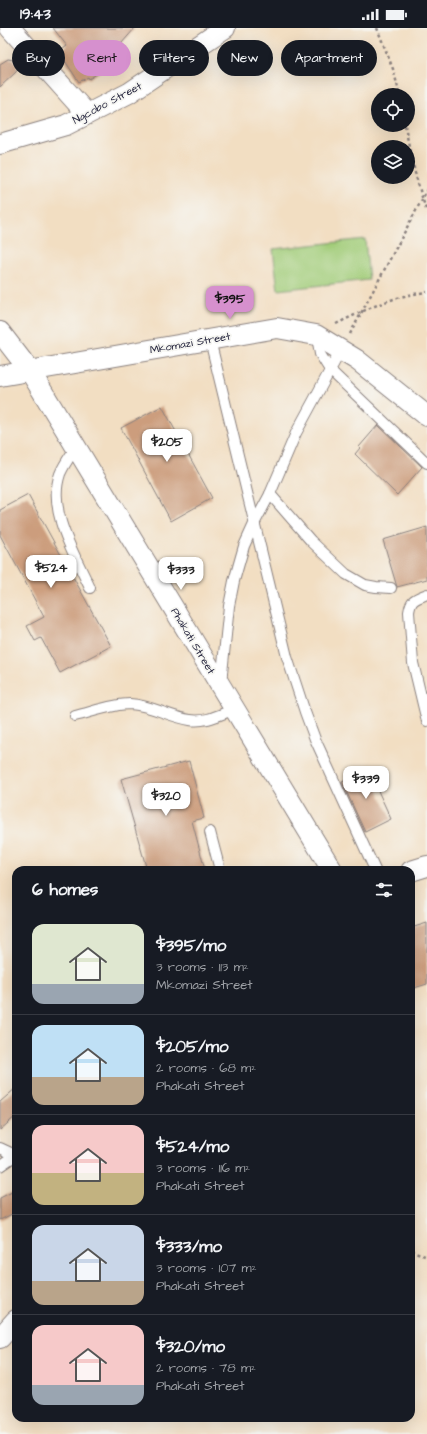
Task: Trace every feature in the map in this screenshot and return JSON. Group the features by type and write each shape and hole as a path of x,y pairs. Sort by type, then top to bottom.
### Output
{"street":[{"path":"10,28 87,114"},
{"name":"Ngcobo Street","path":"0,144 66,125 130,93 225,28"},
{"name":"Mkomazi Street","path":"0,376 277,328 316,334 357,360 427,416"},
{"name":"Phakati Street","path":"0,332 30,371 330,866"},
{"path":"415,870 427,866"},
{"path":"0,1338 12,1324"}],"lane":[{"path":"316,334 320,354 330,370 427,463"},
{"path":"210,340 287,657 304,712 335,786 373,866"},
{"path":"221,686 227,617 234,581 244,546 270,494 296,433 341,350"},
{"path":"76,447 60,473 56,488 57,506 63,528 90,588"},
{"path":"270,494 311,541 346,574 365,585 376,588 391,588"},
{"path":"427,594 414,599 410,604 409,612 413,663 427,721"},
{"path":"75,716 119,705 130,704 191,720 204,720 235,709"},
{"path":"210,832 219,866"},
{"path":"0,1148 12,1153"},
{"path":"0,1166 12,1158"}],"path":[{"path":"377,28 393,69 398,88"},
{"path":"406,132 422,198 427,212"},
{"path":"341,350 427,190"},
{"path":"316,334 363,311 393,299 427,292"},
{"path":"415,1252 427,1257"}],"green space":[{"path":"365,239 369,280 278,290 273,249"}],"building":[{"path":"53,28 135,28 124,40 73,40 73,73 65,61 65,48 67,46 65,40 62,40"},
{"path":"8,59 12,60 12,76 0,87 0,64"},
{"path":"75,76 94,76 89,79 88,77 79,82"},
{"path":"162,406 212,498 171,521 121,428"},
{"path":"378,425 422,467 397,495 355,454 360,448 359,447"},
{"path":"28,495 111,646 60,673 41,638 35,641 27,626 44,617 0,535 0,510"},
{"path":"427,527 427,579 397,587 383,540"},
{"path":"189,761 204,818 192,821 204,866 146,866 121,779"},
{"path":"368,769 391,819 365,832 342,782"},
{"path":"427,923 427,984 415,988 415,927"},
{"path":"12,1092 12,1120 0,1130 0,1102"},
{"path":"12,1192 12,1214 0,1220 0,1198"}]}
